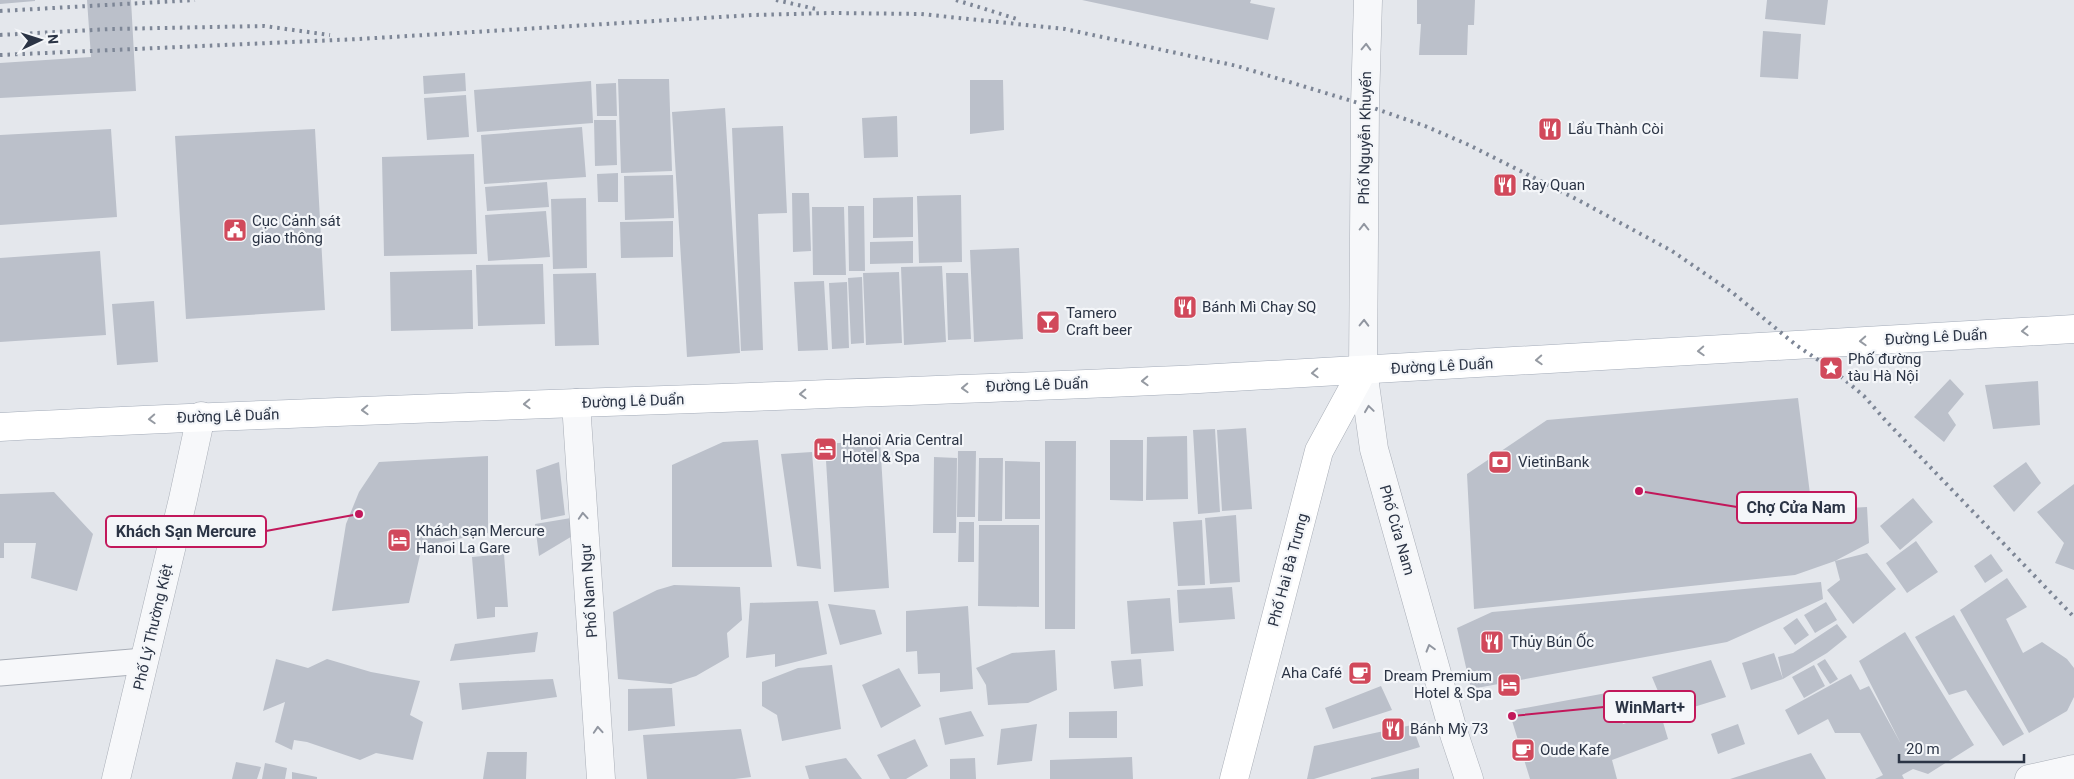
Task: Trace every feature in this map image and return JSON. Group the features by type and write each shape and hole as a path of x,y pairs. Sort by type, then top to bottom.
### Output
{"main road":[{"name":"Đường Lê Duẩn","path":"0,427 200,416 1194,379 2074,329"},
{"name":"Phố Hai Bà Trưng","path":"1234,779 1319,451 1363,370"}],"street":[{"name":"Phố Nguyễn Khuyến","path":"1364,275 1368,0"},
{"name":"Phố Cửa Nam","path":"1364,275 1363,370 1374,449 1454,734 1469,779"},
{"name":"Phố Nam Ngư","path":"576,403 601,779"},
{"name":"Phố Lý Thường Kiệt","path":"116,779 184,499 200,416"},
{"path":"2029,779 2074,769"}],"lane":[{"path":"0,673 144,661"}],"building":[{"path":"0,0 35,0 35,1 0,4"},
{"path":"87,0 131,0 136,91 0,98 0,63 91,57"},
{"path":"1082,0 1251,0 1250,3 1275,8 1268,40"},
{"path":"1417,0 1475,0 1474,25 1468,25 1467,55 1419,55 1421,24 1417,24"},
{"path":"1767,0 1828,0 1825,25 1765,19"},
{"path":"1763,31 1801,34 1798,79 1760,77"},
{"path":"465,73 466,91 424,94 423,76"},
{"path":"618,79 669,79 672,171 621,173"},
{"path":"970,80 1003,80 1004,130 970,134"},
{"path":"591,81 593,123 477,132 474,90"},
{"path":"616,83 617,116 597,116 596,84"},
{"path":"466,95 469,137 427,140 424,98"},
{"path":"725,108 740,353 687,357 672,112"},
{"path":"897,116 898,157 864,158 862,118"},
{"path":"594,120 616,120 617,165 595,166"},
{"path":"783,126 787,213 758,214 763,350 741,351 732,128"},
{"path":"582,127 586,177 484,184 481,135"},
{"path":"111,129 117,217 0,225 0,135"},
{"path":"315,129 325,310 186,319 175,136"},
{"path":"474,154 477,254 384,256 382,157"},
{"path":"618,173 618,202 598,202 597,174"},
{"path":"673,175 674,218 625,220 624,176"},
{"path":"547,182 549,207 487,211 485,187"},
{"path":"792,193 809,193 811,251 793,252"},
{"path":"961,195 962,262 919,263 917,196"},
{"path":"913,197 913,237 873,238 873,198"},
{"path":"586,198 587,268 553,269 551,199"},
{"path":"848,206 864,206 865,271 849,271"},
{"path":"812,207 844,207 846,275 813,275"},
{"path":"546,211 550,257 488,261 485,215"},
{"path":"673,221 673,257 621,258 620,222"},
{"path":"913,241 913,263 870,264 870,242"},
{"path":"1019,248 1023,339 974,342 970,250"},
{"path":"100,251 106,335 0,342 0,258"},
{"path":"543,264 545,324 478,326 476,265"},
{"path":"942,266 946,342 904,345 901,267"},
{"path":"472,270 473,329 391,331 390,272"},
{"path":"899,272 902,343 866,345 863,273"},
{"path":"596,273 599,345 555,346 553,274"},
{"path":"946,273 968,273 971,339 948,340"},
{"path":"862,277 864,343 851,344 848,278"},
{"path":"824,281 828,350 798,351 794,282"},
{"path":"847,282 849,348 832,349 829,283"},
{"path":"154,301 158,362 117,365 112,304"},
{"path":"1950,379 1964,394 1948,413 1956,425 1944,442 1914,417"},
{"path":"2038,381 2040,425 1993,429 1985,385"},
{"path":"1798,398 1812,510 1867,507 1869,543 1835,561 1795,575 1474,609 1467,474 1547,420"},
{"path":"1246,428 1252,509 1222,511 1217,430"},
{"path":"1215,429 1220,512 1198,514 1193,430"},
{"path":"1187,436 1188,499 1146,500 1147,437"},
{"path":"758,440 772,567 672,567 672,465 723,442"},
{"path":"880,440 889,588 834,592 825,444"},
{"path":"1110,440 1143,440 1143,501 1110,500"},
{"path":"1045,441 1076,441 1075,629 1045,629"},
{"path":"958,451 976,451 975,517 957,517"},
{"path":"812,452 821,569 797,566 781,454"},
{"name":"Khách sạn Mercure Hanoi La Gare","path":"488,456 488,533 422,546 409,603 332,611 346,524 359,492 379,462"},
{"path":"934,457 957,458 956,533 933,533"},
{"path":"979,458 1003,458 1002,521 978,521"},
{"path":"1005,461 1040,462 1040,519 1005,519"},
{"path":"559,462 565,515 541,520 536,470"},
{"path":"2026,462 2041,483 2014,512 1993,486"},
{"path":"2074,484 2074,570 2055,563 2064,543 2037,512"},
{"path":"54,492 93,534 77,591 31,578 36,543 4,543 4,558 0,558 0,494"},
{"path":"1913,498 1933,522 1900,550 1880,526"},
{"path":"1236,515 1240,582 1210,584 1205,518"},
{"path":"577,517 574,535 539,556 535,524"},
{"path":"1202,520 1205,585 1178,586 1173,522"},
{"path":"959,522 974,522 974,562 958,562"},
{"path":"979,525 1039,525 1039,607 978,606"},
{"path":"1916,541 1938,572 1907,593 1886,563"},
{"path":"1867,553 1896,589 1853,624 1827,590 1840,580 1835,561"},
{"path":"504,554 508,607 495,607 495,617 477,619 472,557"},
{"path":"1991,554 2003,571 1985,583 1974,566"},
{"path":"2007,578 2027,607 2006,619 2023,653 2042,642 2067,659 2074,668 2074,697 2067,711 2029,733 1960,610"},
{"path":"1821,582 1823,599 1727,642 1471,689 1457,628 1492,612"},
{"path":"674,585 740,587 742,620 727,633 729,657 696,676 671,684 618,679 613,612 657,590"},
{"path":"1232,587 1235,619 1179,623 1177,590"},
{"path":"1170,598 1174,651 1131,654 1127,601"},
{"path":"818,601 827,654 775,667 775,654 746,658 750,603"},
{"path":"1826,602 1837,620 1815,633 1804,615"},
{"path":"828,604 875,610 882,634 840,645"},
{"path":"968,606 973,689 940,692 940,673 918,674 917,651 906,652 906,611"},
{"path":"1954,615 2024,734 2003,746 1966,690 1949,695 1915,637"},
{"path":"1797,618 1809,635 1795,645 1783,628"},
{"path":"1837,624 1847,637 1827,653 1783,679 1778,657 1793,653"},
{"path":"538,632 535,652 450,661 455,644"},
{"path":"1905,632 1974,745 1928,774 1913,769 1902,775 1904,779 1875,779 1883,775 1860,733 1835,733 1828,719 1798,735 1785,710 1851,674 1860,690 1869,686 1901,744 1859,661"},
{"path":"1055,650 1057,690 1028,703 988,705 986,685 976,668 1012,653"},
{"path":"1774,653 1783,679 1751,690 1742,663"},
{"path":"276,659 308,668 327,659 371,672 420,681 410,715 423,722 413,760 376,753 360,760 307,742 294,740 292,750 275,742 285,702 263,711"},
{"path":"1141,659 1143,686 1114,689 1111,661"},
{"path":"1825,659 1838,679 1830,684 1817,664"},
{"path":"1711,660 1726,697 1668,715 1652,677"},
{"path":"832,665 841,729 782,741 777,715 762,706 762,682 798,668"},
{"path":"1814,665 1825,686 1804,698 1792,677"},
{"path":"899,668 921,706 881,728 862,685"},
{"path":"553,679 557,697 462,710 459,683"},
{"path":"1381,686 1392,710 1333,729 1325,708"},
{"path":"672,688 675,726 628,731 628,689"},
{"path":"1612,692 1623,724 1660,712 1668,739 1612,760 1617,779 1530,779 1509,711"},
{"path":"971,711 984,736 945,745 939,718"},
{"path":"1117,711 1117,738 1069,738 1069,712"},
{"path":"1037,724 1032,761 997,765 1001,729"},
{"path":"1738,724 1745,744 1718,754 1711,734"},
{"path":"1412,725 1420,747 1314,779 1307,779 1314,746"},
{"path":"741,729 751,777 735,779 647,779 643,735"},
{"path":"915,739 928,766 906,779 890,779 877,755"},
{"path":"487,752 527,752 526,779 483,779"},
{"path":"1811,753 1826,779 1730,779"},
{"path":"1132,757 1133,779 1050,779 1050,760"},
{"path":"846,758 862,779 809,779 805,766"},
{"path":"975,758 976,779 950,779 950,759"},
{"path":"236,762 261,767 257,779 232,779"},
{"path":"265,763 287,768 285,779 262,779"},
{"path":"1419,768 1419,779 1371,779 1371,778"},
{"path":"292,772 317,777 317,779 292,779"}],"railway":[{"path":"0,11 195,0"},
{"path":"776,0 816,9"},
{"path":"956,0 1020,20"},
{"path":"0,55 359,39 753,15 831,13 921,14 1065,29 1237,66 1365,105 1425,126 1469,145 1580,201 1672,251 1733,293 1796,345 1833,370 1864,396 2074,617"},
{"path":"0,35 111,29 264,26 330,35"}],"place":[{"name":"Lẩu Thành Còi","path":"1550,129"},
{"name":"Ray Quan","path":"1505,185"},
{"name":"Cục Cảnh sát giao thông","path":"235,230"},
{"name":"Bánh Mì Chay SQ","path":"1185,307"},
{"name":"Tamero Craft beer","path":"1048,322"},
{"name":"Phố đường tàu Hà Nội","path":"1831,368"},
{"name":"Hanoi Aria Central Hotel & Spa","path":"825,449"},
{"name":"VietinBank","path":"1500,462"},
{"name":"Chợ Cửa Nam","path":"1639,491"},
{"name":"Khách Sạn Mercure","path":"359,514"},
{"name":"Khách sạn Mercure Hanoi La Gare","path":"399,540"},
{"name":"Thủy Bún Ốc","path":"1492,642"},
{"name":"Aha Café","path":"1360,673"},
{"name":"Dream Premium Hotel & Spa","path":"1509,685"},
{"name":"WinMart+","path":"1512,716"},
{"name":"Bánh Mỳ 73","path":"1393,729"},
{"name":"Oude Kafe","path":"1523,750"}]}
